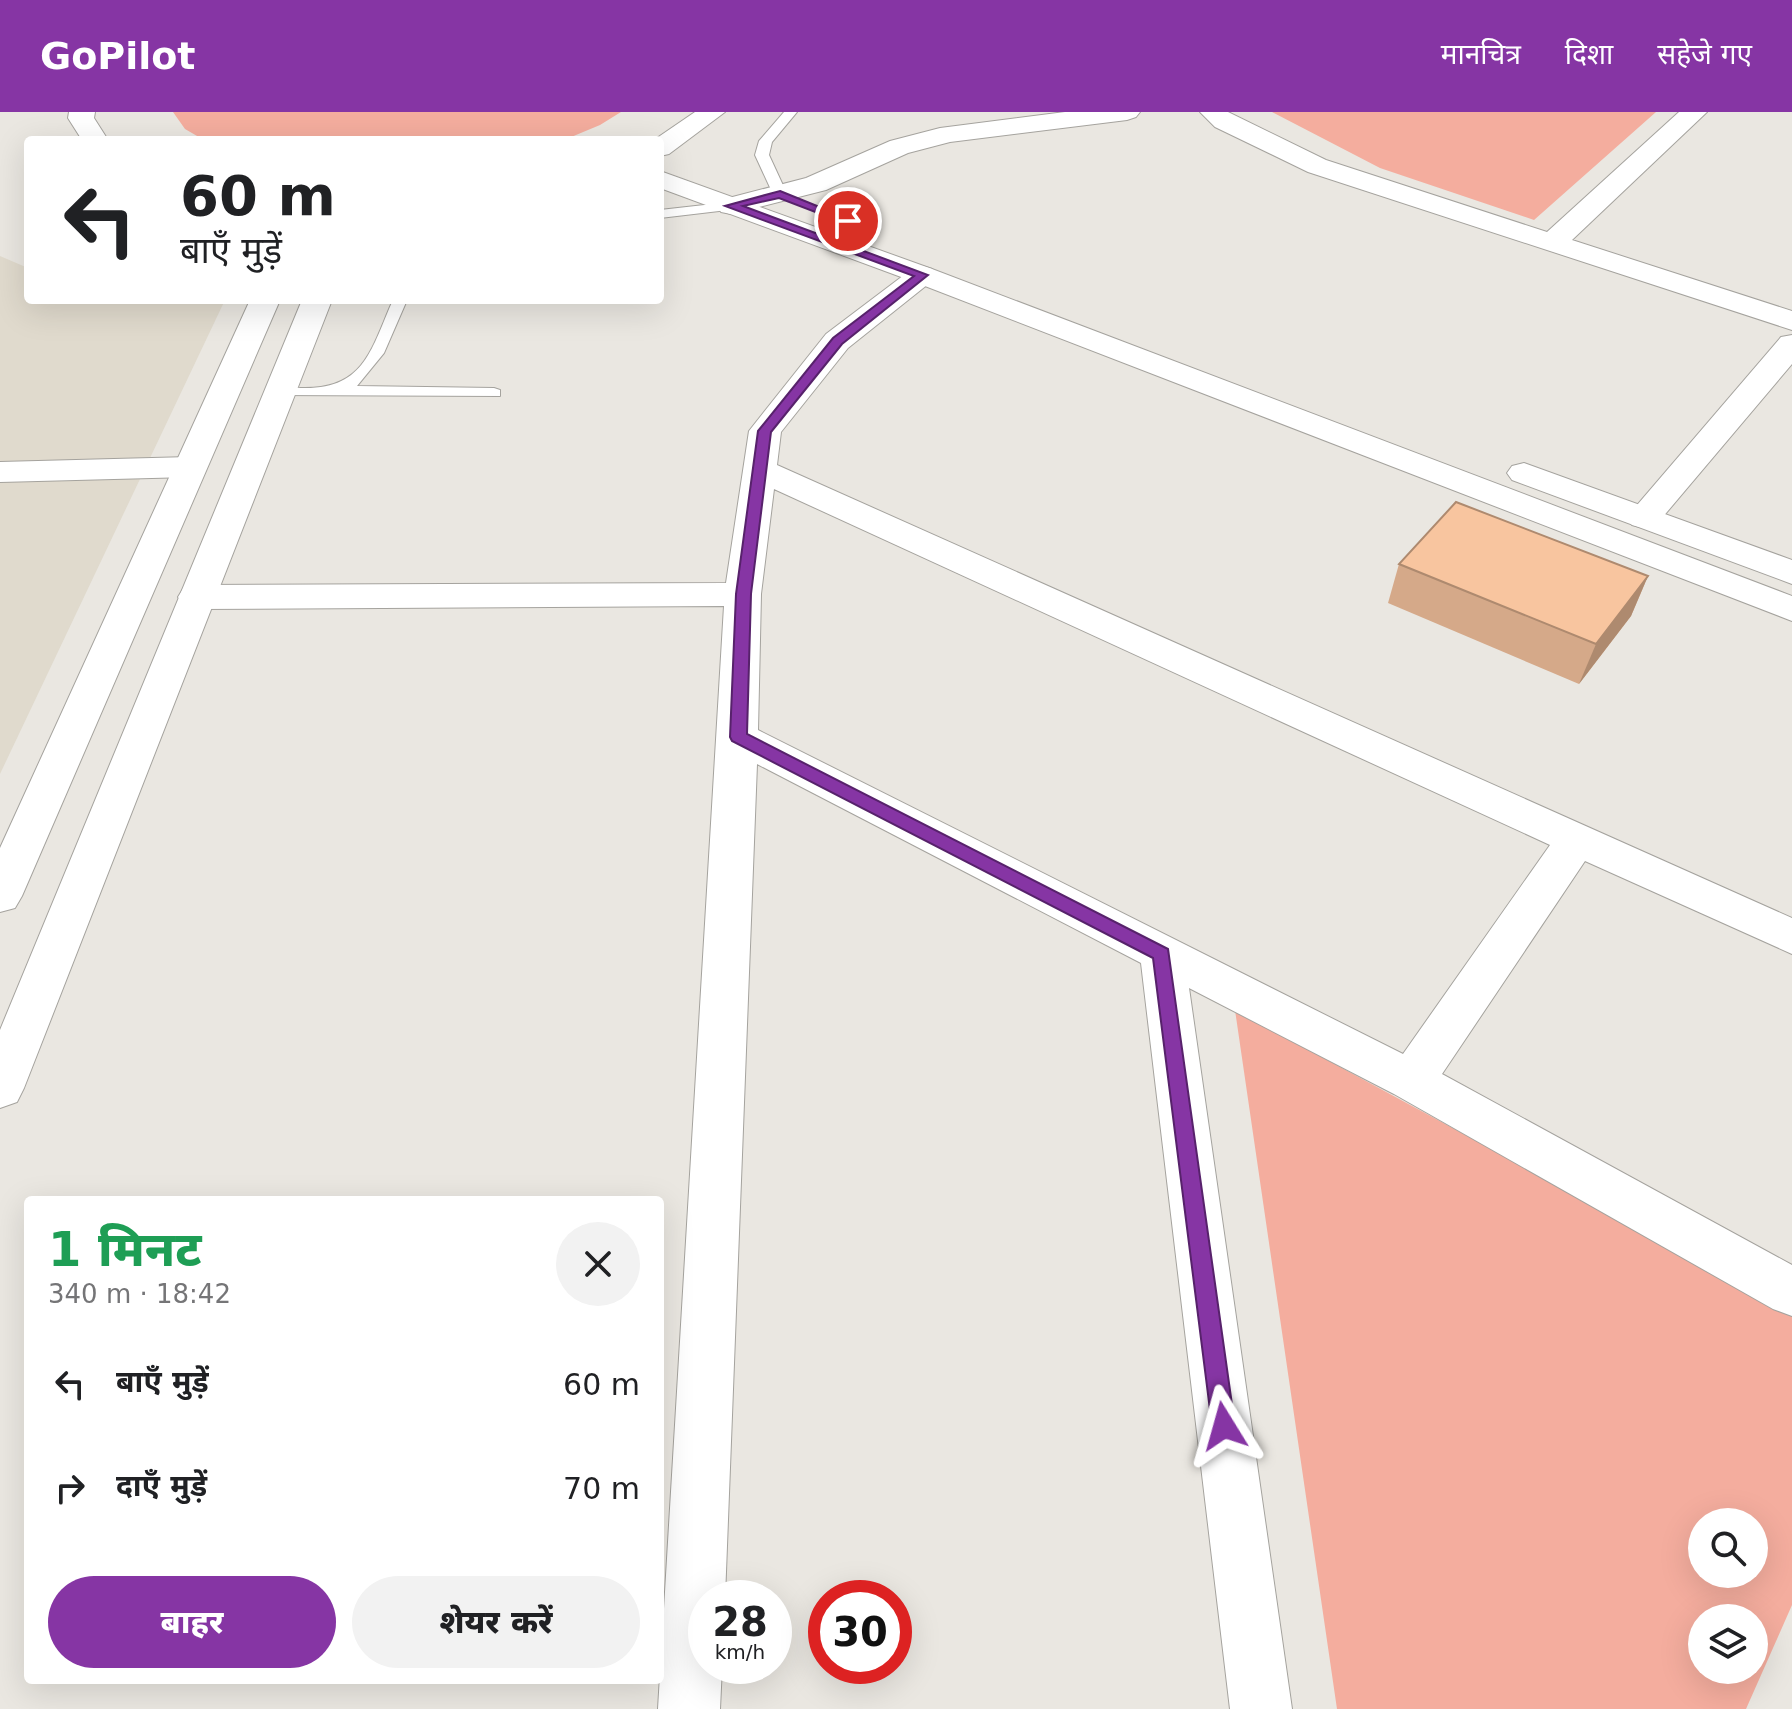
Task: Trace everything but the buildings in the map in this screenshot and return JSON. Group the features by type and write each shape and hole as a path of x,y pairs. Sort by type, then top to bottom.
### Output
{"street":[{"path":"82,112 81,118 92,136"},
{"path":"664,145 712,112"},
{"path":"731,206 816,184 899,147 949,134 1127,112"},
{"path":"1213,112 1224,122 1317,166 1792,321"},
{"path":"1552,243 1694,112"},
{"path":"664,150 1424,436"},
{"path":"664,181 922,275 1792,609"},
{"path":"689,1709 743,594 765,431 837,341 922,275"},
{"path":"0,896 263,304"},
{"path":"0,1088 315,304"},
{"path":"1644,518 1792,344"},
{"path":"1498,464 1792,573"},
{"path":"0,472 190,467"},
{"path":"760,470 1792,937"},
{"path":"196,597 743,594"},
{"path":"738,737 1411,1080 1792,1292"},
{"path":"1411,1080 1578,838"},
{"path":"1162,954 1261,1709"}],"lane":[{"path":"780,194 762,155 766,141 791,112"},
{"path":"664,214 731,206"},
{"path":"336,391 357,379 371,362 398,304"},
{"path":"279,392 494,393"}],"shaded area":[{"path":"173,112 621,112 574,136 197,136 185,129"},
{"path":"1272,112 1656,112 1534,220 1380,168"},
{"path":"0,256 24,266 24,304 223,304 0,774"},
{"path":"1235,1010 1792,1312 1792,1605 1768,1659 1768,1604 1688,1604 1688,1684 1757,1684 1746,1709 1337,1709"}],"route":[{"path":"848,221 780,194 731,206 922,275 837,341 765,431 743,594 738,737 1162,954 1224,1426"}]}
